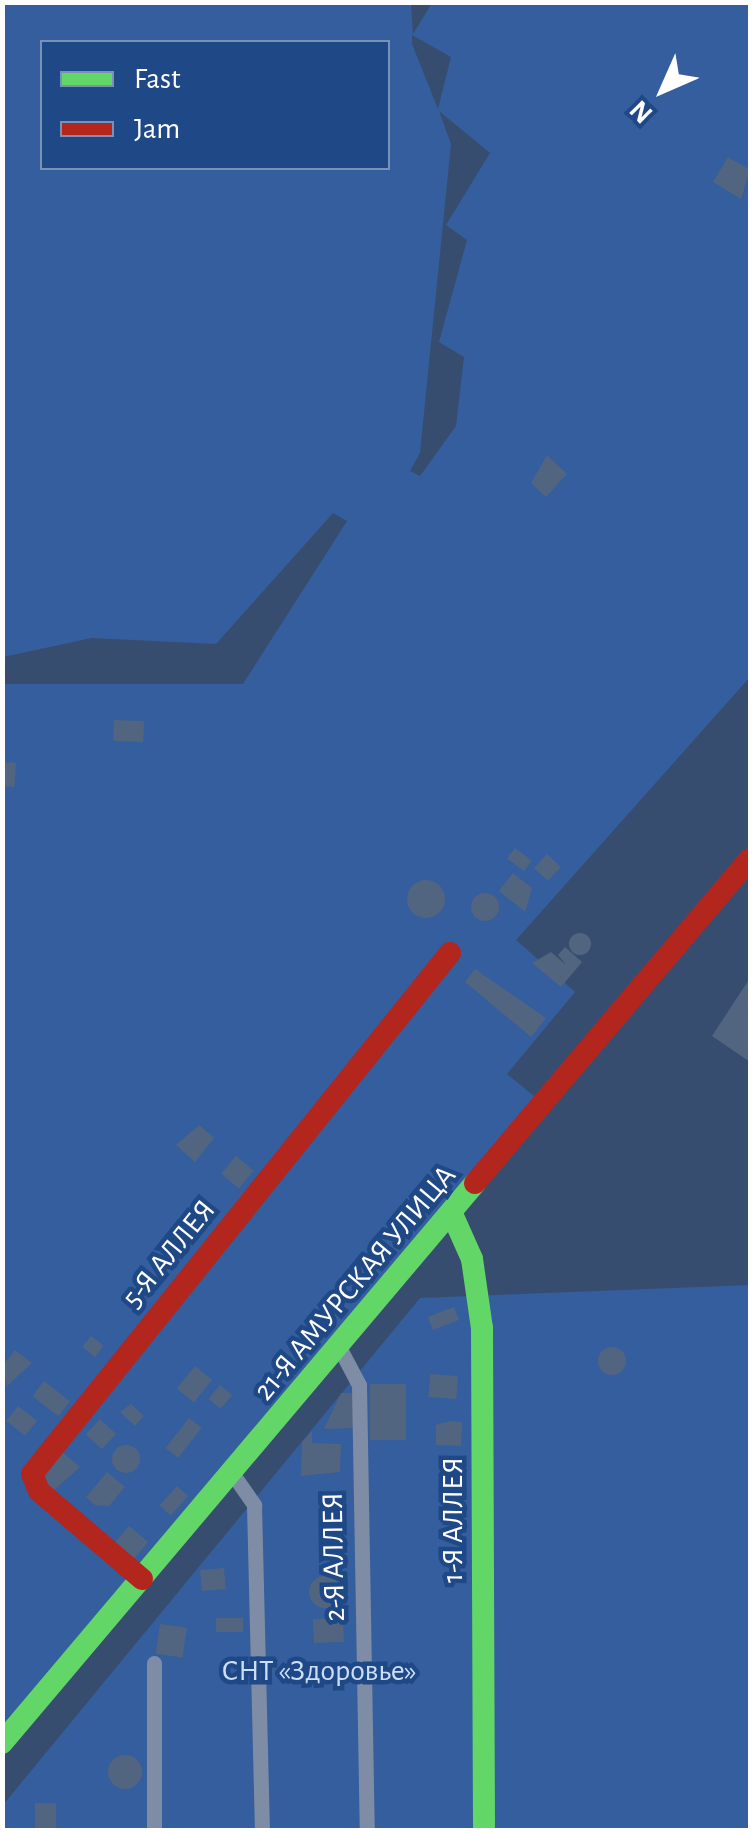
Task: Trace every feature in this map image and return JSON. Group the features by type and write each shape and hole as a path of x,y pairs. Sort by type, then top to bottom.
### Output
{"street":[{"name":"21-Я АМУРСКАЯ УЛИЦА","path":"2,1743 750,859"},
{"name":"5-Я АЛЛЕЯ","path":"142,1579 39,1491 32,1474 450,953"},
{"name":"1-Я АЛЛЕЯ","path":"452,1214 472,1259 482,1328 484,1830"},
{"name":"2-Я АЛЛЕЯ","path":"339,1347 359,1386 366,1830"},
{"path":"232,1473 254,1505 262,1830"},
{"path":"154,1664 154,1830"}],"green space":[{"path":"3,3 411,3 413,34 432,3 750,3 750,677 516,940 575,992 507,1074 535,1097 3,1738 3,684 243,684 347,521 333,513 216,644 92,638 3,657","holes":["412,35 451,57 438,109","439,111 490,153 446,225 467,240 439,342 464,357 456,426 420,476 410,471 420,453 451,144"]},
{"name":"СНТ «Здоровье»","path":"750,1285 750,1830 3,1830 3,1805 420,1298"}],"building":[{"path":"728,157 750,170 741,199 713,182"},
{"path":"547,455 567,474 546,497 531,483"},
{"path":"114,720 144,721 143,742 113,741"},
{"path":"2,762 16,763 14,787 2,786"},
{"path":"515,848 532,861 524,871 507,858"},
{"path":"547,854 561,867 548,881 534,868"},
{"path":"513,873 532,888 525,912 499,891"},
{"path":"426,880 440,885 445,899 440,913 426,918 412,913 407,899 412,885"},
{"path":"485,893 495,897 499,907 495,917 485,921 475,917 471,907 475,897"},
{"path":"580,933 588,936 588,952 580,955 572,952 569,944 572,936"},
{"path":"565,947 582,962 561,987 532,963 551,952 566,965 558,955"},
{"path":"475,969 546,1018 531,1037 465,982"},
{"path":"750,978 750,1062 712,1036"},
{"path":"199,1125 214,1138 195,1162 176,1145"},
{"path":"236,1156 254,1171 239,1188 221,1174"},
{"path":"454,1307 459,1320 433,1330 428,1317"},
{"path":"91,1336 104,1346 95,1357 82,1347"},
{"path":"612,1347 622,1351 626,1361 622,1371 612,1375 602,1371 598,1361 602,1351"},
{"path":"15,1350 32,1363 7,1386 2,1366"},
{"path":"195,1366 212,1380 194,1402 177,1389"},
{"path":"430,1374 458,1376 456,1399 428,1397"},
{"path":"44,1381 70,1401 58,1416 32,1396"},
{"path":"370,1384 406,1384 406,1440 370,1440"},
{"path":"220,1385 232,1395 221,1409 208,1399"},
{"path":"341,1393 355,1393 356,1428 324,1429"},
{"path":"131,1404 144,1416 135,1426 120,1412"},
{"path":"18,1406 37,1421 25,1436 6,1421"},
{"path":"189,1418 202,1428 178,1458 166,1448"},
{"path":"100,1419 116,1434 102,1449 86,1434"},
{"path":"462,1422 461,1446 436,1445 436,1425"},
{"path":"312,1431 312,1443 341,1444 340,1472 301,1476 302,1442"},
{"path":"126,1445 136,1449 140,1459 136,1469 126,1473 116,1469 112,1459 116,1449"},
{"path":"61,1451 80,1467 52,1492 40,1481"},
{"path":"107,1472 125,1487 109,1506 95,1505 86,1497"},
{"path":"177,1486 188,1496 171,1515 160,1505"},
{"path":"129,1526 148,1542 131,1562 112,1546"},
{"path":"224,1568 226,1589 202,1591 200,1570"},
{"path":"325,1576 337,1580 341,1592 337,1604 325,1608 313,1604 309,1592 313,1580"},
{"path":"216,1618 243,1618 243,1632 216,1632"},
{"path":"343,1618 344,1642 314,1643 313,1619"},
{"path":"160,1624 187,1628 183,1657 156,1654"},
{"path":"125,1755 137,1760 142,1772 137,1784 125,1789 113,1784 108,1772 113,1760"},
{"path":"35,1803 56,1803 56,1830 35,1830"}],"traffic: fast":[{"path":"2,1743 475,1183"},
{"path":"452,1214 472,1259 482,1328 484,1830"}],"traffic: jam":[{"path":"475,1183 750,859"},
{"path":"142,1579 39,1491 32,1474 450,953"}]}
